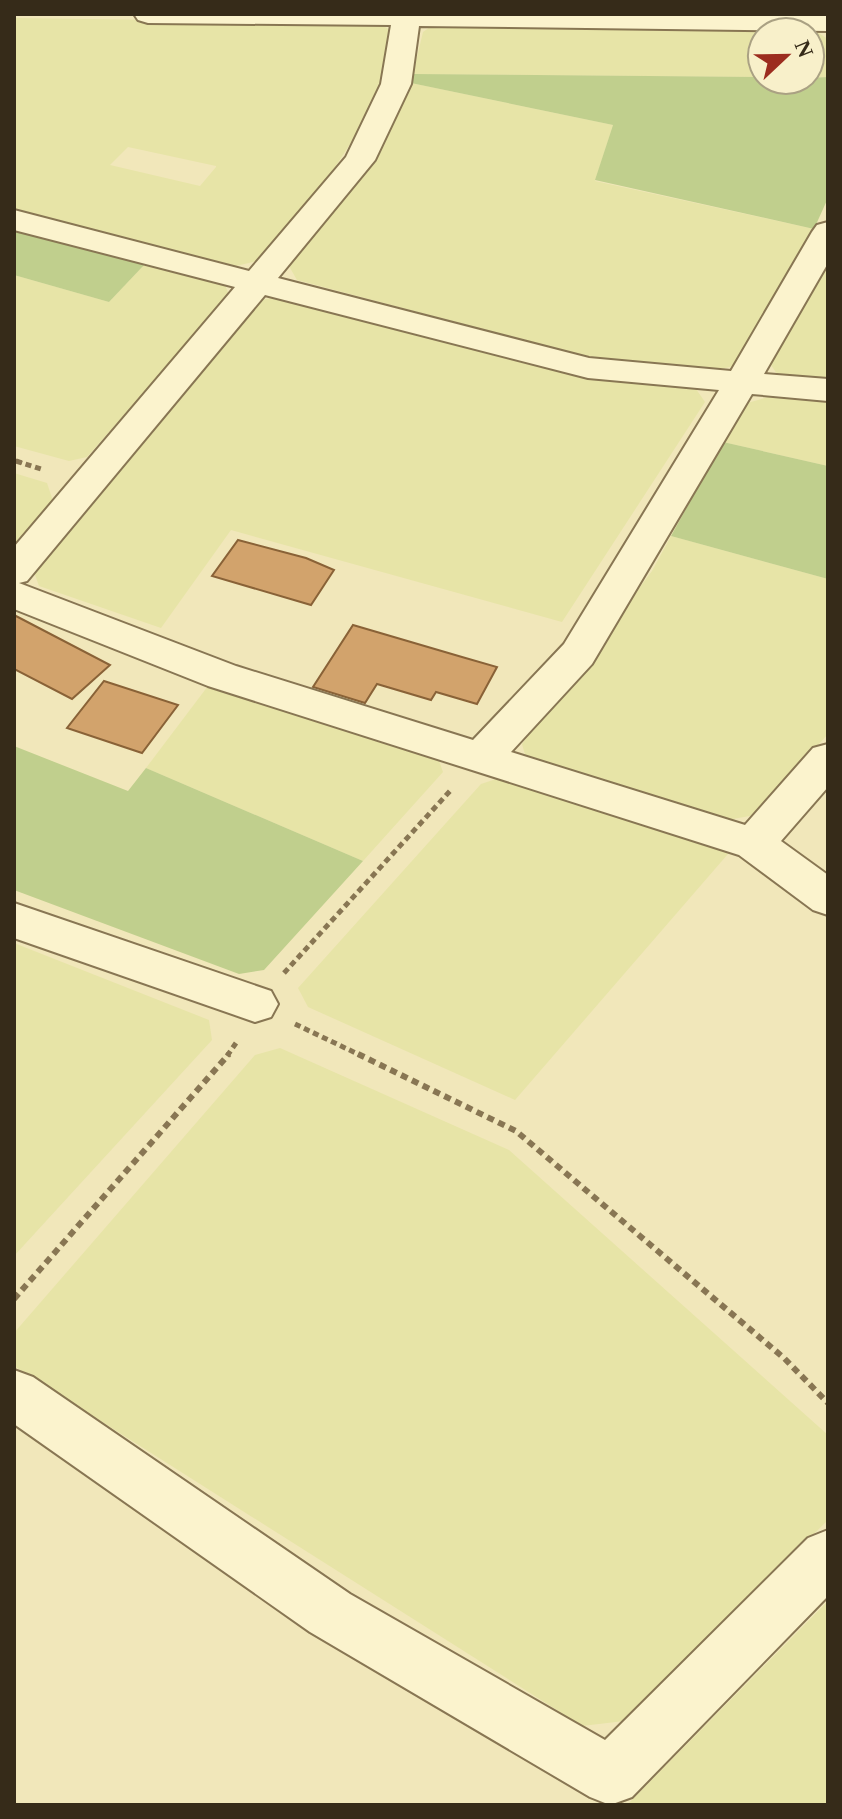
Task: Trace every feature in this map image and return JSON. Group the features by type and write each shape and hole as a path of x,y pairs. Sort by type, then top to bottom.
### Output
{"street":[{"path":"148,14 828,22"},
{"path":"14,572 360,160 396,84 407,16"},
{"path":"14,220 588,368 828,390"},
{"path":"481,758 578,654 806,274 828,232"},
{"path":"14,595 222,676 754,844 828,898"},
{"path":"754,844 828,759"},
{"path":"14,920 255,1004"},
{"path":"14,1394 330,1613 611,1776 828,1557"}],"path":[{"path":"14,1299 232,1051 255,1004 481,758"},
{"path":"255,1004 516,1131 784,1358 828,1403"}],"shaded area":[{"path":"14,18 378,23 392,31 381,83 356,135 320,190 261,260 236,266 14,209","holes":["128,147 216,166 200,186 110,165"]},
{"path":"433,25 746,30 746,77 413,74 423,32"},
{"path":"826,38 828,39 826,77"},
{"path":"411,83 613,125 595,181 814,229 797,263 734,366 707,372 580,355 297,280 289,266 384,146"},
{"path":"828,253 828,378 777,374 769,362"},
{"path":"145,264 225,285 229,295 87,457 69,461 14,446 14,275 109,302"},
{"path":"277,297 460,346 585,374 696,389 705,402 562,622 231,530 161,628 39,586 34,572 261,300"},
{"path":"768,397 828,402 828,466 723,442 744,404"},
{"path":"14,473 47,483 53,501 14,546"},
{"path":"671,536 828,579 828,734 755,815 722,821 526,758 522,744 652,571"},
{"path":"211,682 438,758 443,772 363,861 146,768"},
{"path":"502,777 734,847 515,1100 308,1007 298,988 481,784"},
{"path":"14,943 209,1020 212,1040 14,1256"},
{"path":"280,1048 509,1150 828,1435 828,1520 624,1721 582,1726 14,1366 14,1333 255,1055"},
{"path":"828,1601 828,1805 627,1805"}],"green space":[{"path":"413,74 746,77 746,96 826,96 828,77 828,198 814,229 595,180 613,125 411,83"},
{"path":"14,231 145,264 109,302 14,275"},
{"path":"723,442 828,466 828,579 671,536"},
{"path":"14,746 128,791 146,768 363,861 264,970 239,974 14,890"}],"building":[{"path":"238,540 306,558 334,570 311,605 212,576"},
{"path":"14,615 110,665 72,699 14,669"},
{"path":"353,625 497,667 477,704 436,692 431,700 377,684 365,703 313,687"},
{"path":"104,681 178,705 142,753 67,728"}]}
